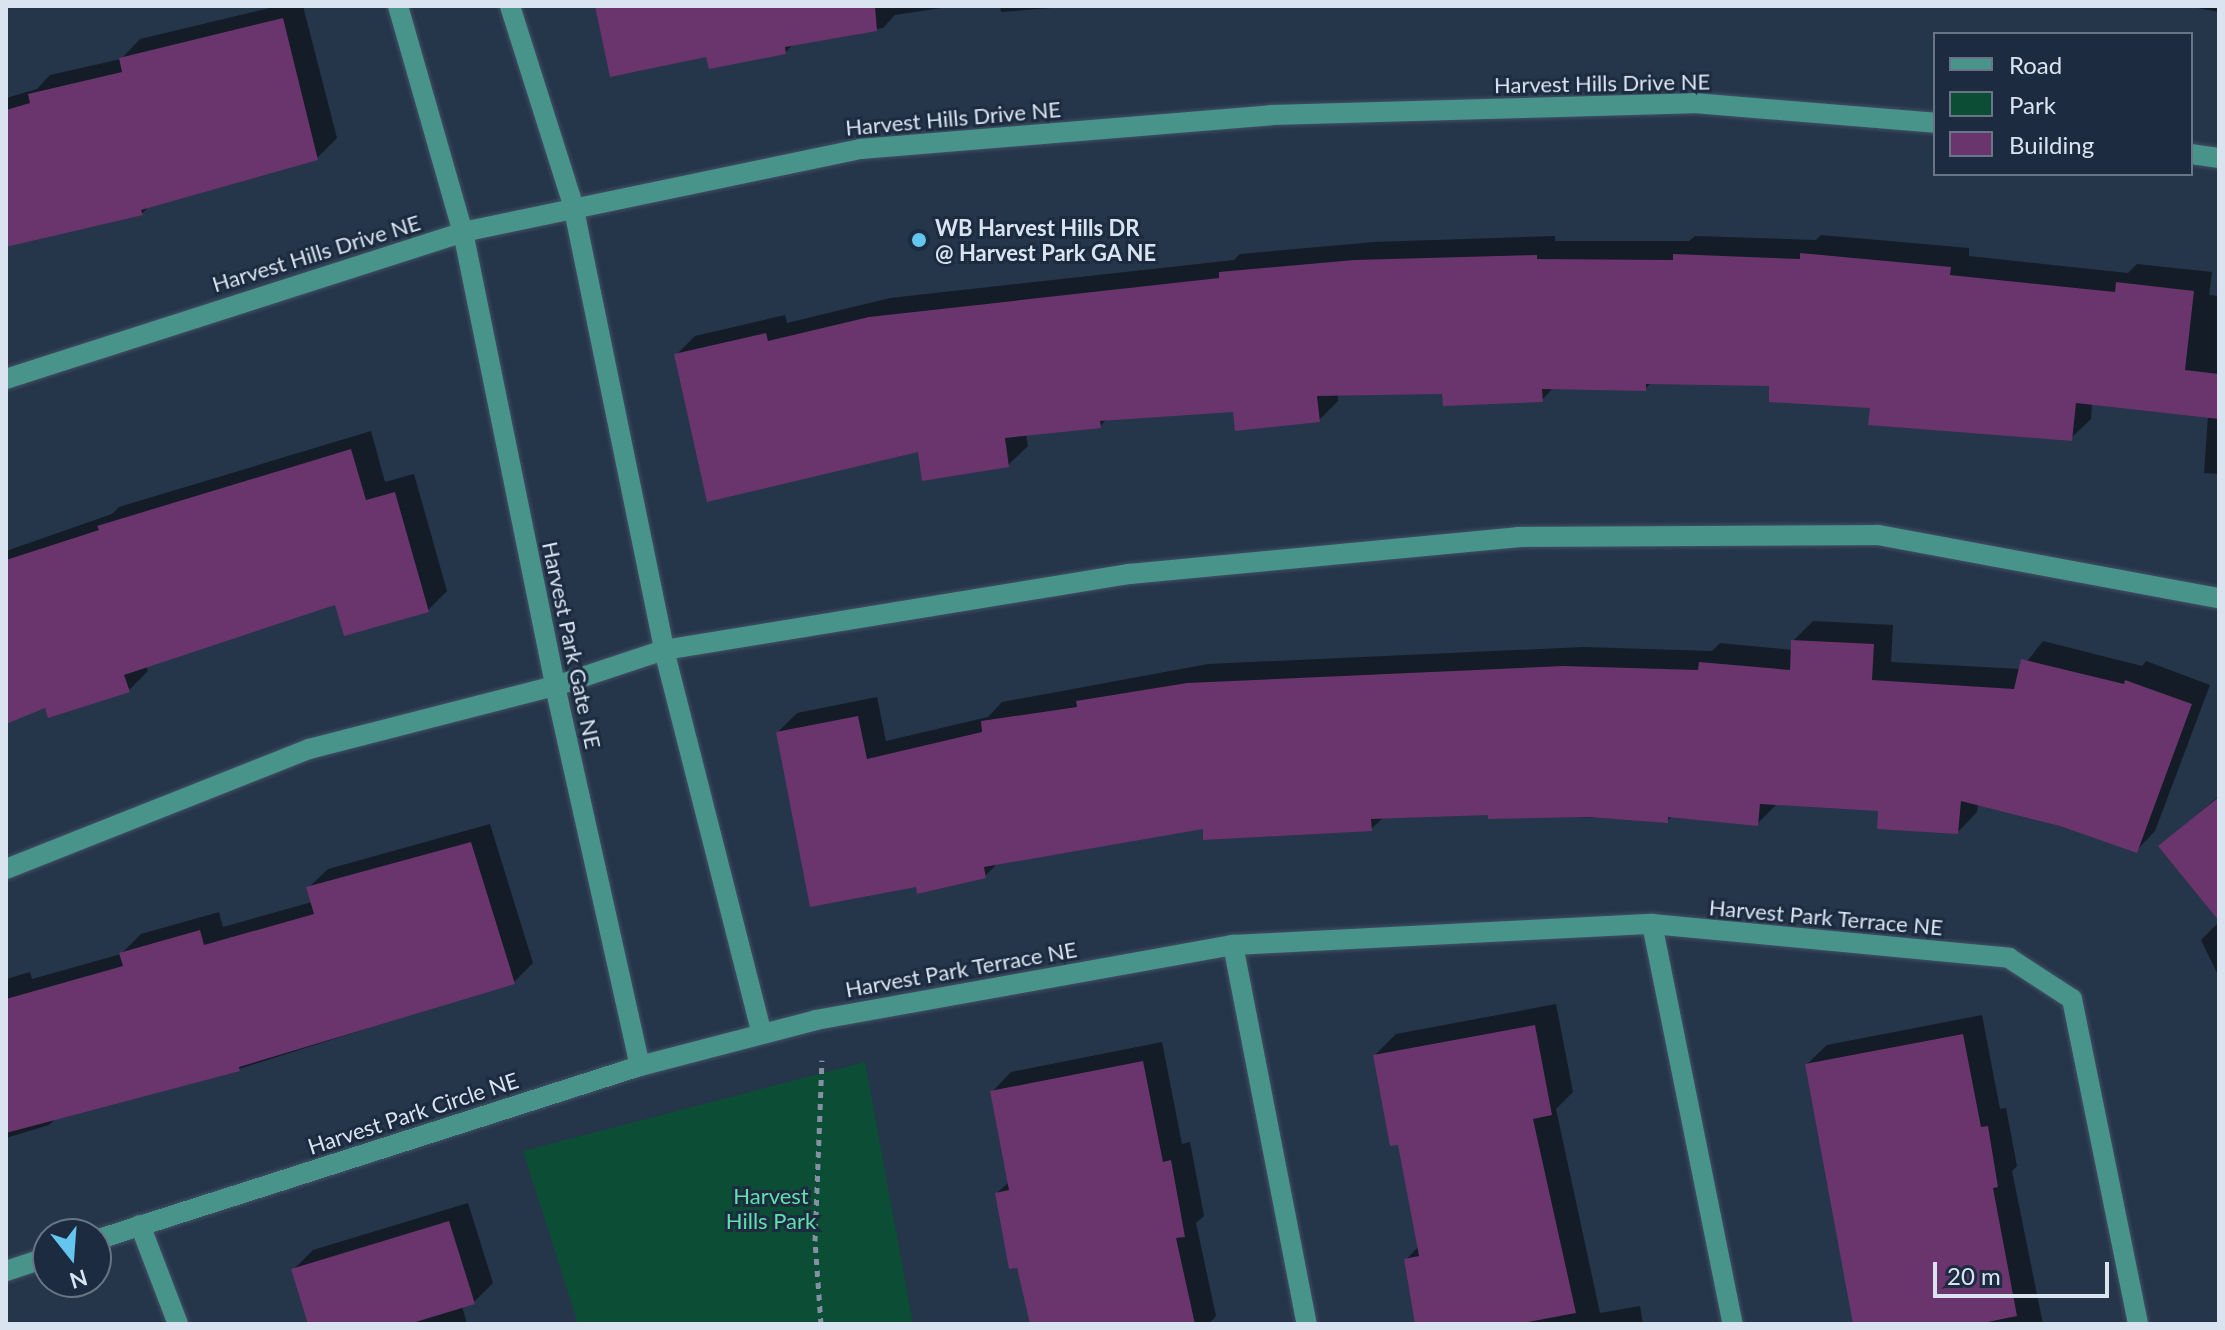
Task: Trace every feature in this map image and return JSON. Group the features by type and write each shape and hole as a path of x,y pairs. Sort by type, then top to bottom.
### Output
{"street":[{"name":"Harvest Park Gate NE","path":"398,6 463,232 555,686 640,1066"},
{"path":"510,6 573,205 664,650 762,1034"},
{"name":"Harvest Hills Drive NE","path":"6,379 463,232 573,205 861,149 1271,115 1694,103 1933,123"},
{"path":"2193,154 2219,158"},
{"path":"6,869 309,749 555,686 664,650 1129,574 1518,537 1878,535 2219,598"},
{"path":"1652,924 1733,1324"},
{"name":"Harvest Park Terrace NE","path":"701,1051 816,1020 1233,945 1652,924 2009,958 2072,999 2138,1324"},
{"path":"1233,945 1307,1324"},
{"name":"Harvest Park Circle NE","path":"112,1235 640,1066 701,1051"},
{"path":"140,1225 178,1324"},
{"path":"6,1271 32,1262"}],"path":[{"path":"816,1020 824,1073 815,1241 821,1324"}],"green space":[{"name":"Harvest Hills Park","path":"865,1062 913,1324 578,1324 523,1151"}],"building":[{"path":"595,6 875,6 877,31 785,47 786,54 709,69 706,57 610,77"},
{"path":"283,18 318,160 141,210 143,215 6,247 6,110 30,103 28,94 122,72 119,58"},
{"path":"1800,253 1951,267 1950,275 2115,292 2116,282 2194,291 2185,370 2219,374 2219,419 2076,403 2072,441 1868,425 1870,408 1769,402 1769,386 1646,384 1646,391 1542,389 1543,402 1443,406 1442,394 1317,396 1320,422 1235,431 1233,412 1100,421 1101,428 1005,438 1009,467 922,481 918,452 707,502 674,354 766,333 768,341 869,317 1219,278 1219,272 1354,260 1537,255 1537,259 1673,260 1673,254 1800,259"},
{"path":"351,449 366,500 395,492 429,612 344,636 335,605 124,675 130,692 48,718 45,708 6,724 6,560 99,530 97,526"},
{"path":"1791,640 1874,644 1872,680 2014,689 2021,659 2124,684 2125,680 2192,704 2137,853 2060,826 1961,801 1958,834 1877,829 1878,811 1760,804 1758,826 1668,817 1668,823 1587,817 1488,819 1488,815 1371,819 1372,831 1203,840 1203,829 984,867 986,878 917,894 916,887 810,907 776,732 858,716 867,759 982,732 981,721 1077,707 1076,701 1187,683 1563,666 1698,670 1699,662 1790,670"},
{"path":"2219,797 2219,921 2158,846"},
{"path":"471,842 515,984 239,1067 240,1071 6,1133 6,999 123,966 119,953 200,930 204,945 314,914 306,887"},
{"path":"1535,1025 1552,1115 1533,1119 1576,1313 1518,1324 1415,1324 1404,1259 1419,1256 1398,1145 1390,1146 1373,1055"},
{"path":"1963,1034 1981,1127 1988,1126 1998,1187 1993,1188 2017,1316 1978,1324 1853,1324 1805,1064"},
{"path":"1143,1061 1163,1162 1171,1160 1185,1237 1176,1238 1195,1324 1030,1324 1017,1268 1009,1269 995,1193 1009,1190 990,1091"},
{"path":"449,1221 475,1304 409,1324 308,1324 291,1269"}],"place":[{"name":"WB Harvest Hills DR @ Harvest Park GA NE","path":"919,240"}]}
